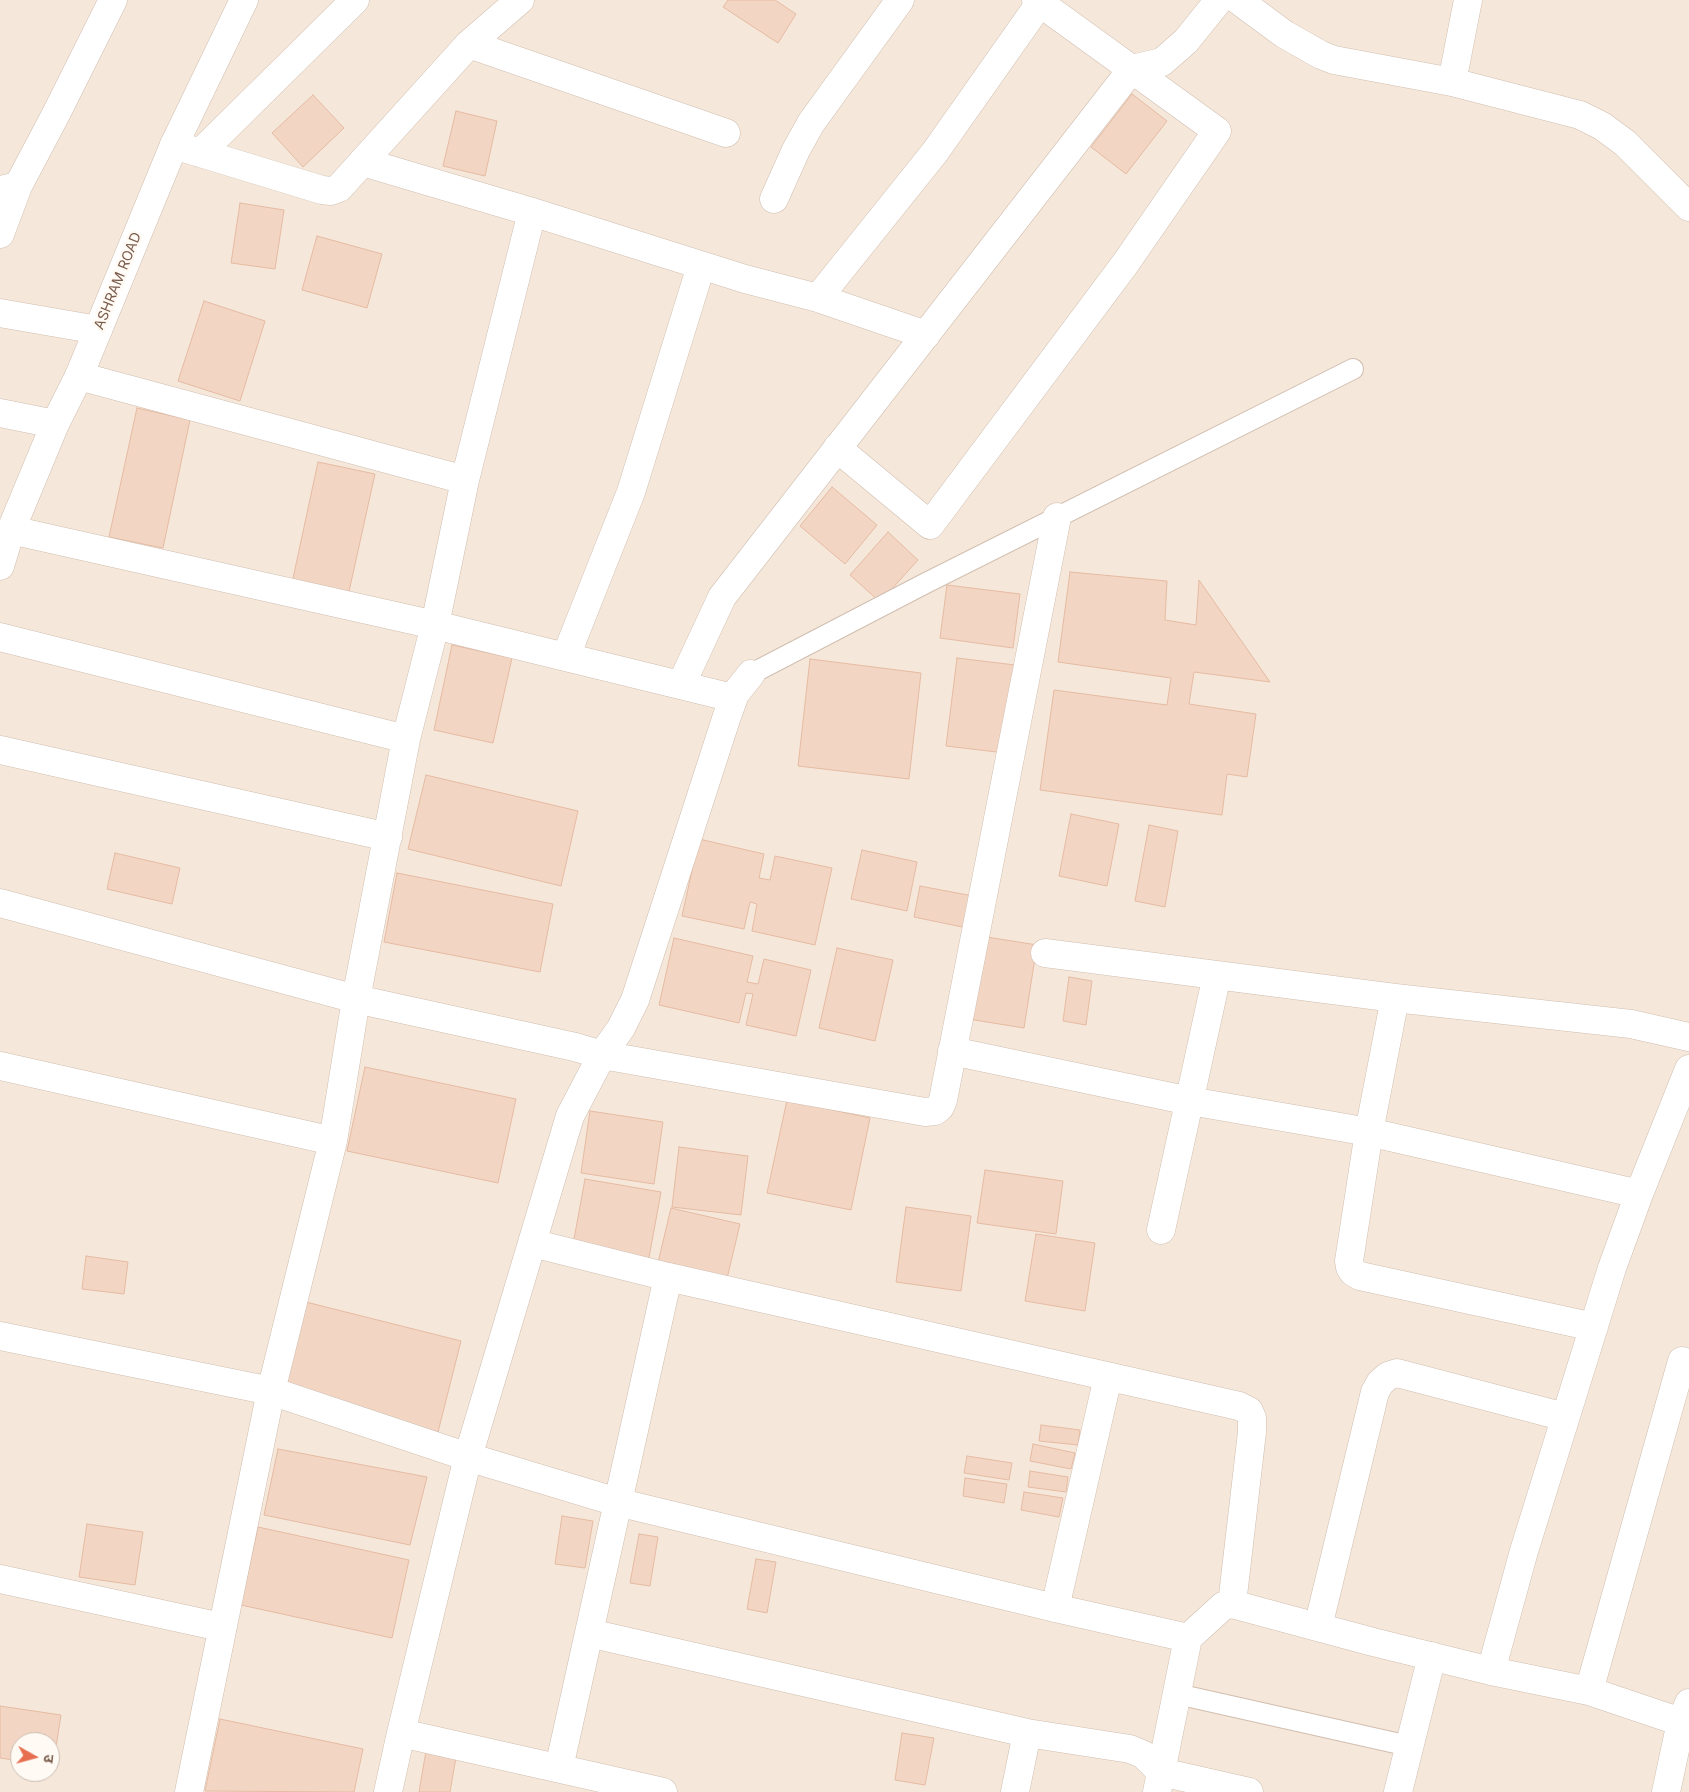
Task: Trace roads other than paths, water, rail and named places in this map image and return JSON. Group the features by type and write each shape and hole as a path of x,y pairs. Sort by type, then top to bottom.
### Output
{"street":[{"path":"0,234 9,188 56,114 113,0"},
{"name":"ASHRAM ROAD","path":"0,566 11,530 55,424 79,376 174,145 244,0"},
{"path":"200,153 355,0"},
{"path":"174,145 322,190 339,188 469,44 520,0"},
{"path":"774,199 796,150 811,123 900,0"},
{"path":"681,685 722,597 1132,69 1162,62 1186,41 1219,0"},
{"path":"1238,0 1284,34 1321,55 1334,60 1452,82 1580,115 1602,126 1625,143 1689,208"},
{"path":"1452,82 1468,0"},
{"path":"818,298 935,152 1038,2 1217,131 1125,264 930,525 837,448"},
{"path":"469,44 726,134"},
{"path":"363,162 532,212 745,279 818,298 926,335"},
{"path":"189,1792 221,1627 271,1391 332,1141 356,999 406,739 434,625 465,480 532,212"},
{"path":"566,656 631,492 702,266"},
{"path":"0,313 98,330"},
{"path":"79,376 465,480"},
{"path":"0,413 55,424"},
{"path":"0,903 356,999 576,1047 602,1055 925,1112 935,1111 940,1107 943,1100 1057,517"},
{"path":"11,530 434,625 734,698"},
{"path":"0,637 406,739"},
{"path":"388,1792 468,1457 570,1116 602,1055 621,1028 635,1000 734,698 751,674"},
{"path":"0,750 388,837"},
{"path":"1045,953 1395,998 1631,1024 1689,1037"},
{"path":"1161,1230 1216,975"},
{"path":"1395,998 1369,1132 1349,1261 1353,1272 1360,1276 1594,1327"},
{"path":"952,1051 1190,1101 1369,1132 1639,1194"},
{"path":"0,1066 332,1141"},
{"path":"1491,1670 1524,1551 1612,1268 1639,1194 1689,1069"},
{"path":"532,1243 668,1277 1238,1406 1249,1411 1252,1418 1252,1432 1232,1604"},
{"path":"559,1768 668,1277"},
{"path":"0,1336 271,1391 468,1457 617,1502 1055,1608 1188,1638"},
{"path":"1588,1692 1682,1361"},
{"path":"1318,1627 1375,1392 1380,1383 1388,1376 1397,1373 1565,1417"},
{"path":"1055,1608 1108,1377"},
{"path":"0,1579 221,1627"},
{"path":"1159,1782 1188,1638 1223,1606 1232,1604 1432,1656 1685,1712 1666,1792"},
{"path":"589,1633 1027,1732 1130,1749 1144,1755 1159,1782"},
{"path":"1398,1792 1432,1656"},
{"path":"1015,1792 1027,1732"},
{"path":"401,1733 663,1792"},
{"path":"1159,1782 1249,1792"}],"lane":[{"path":"751,674 926,582 1353,370"},
{"path":"1177,1694 1409,1746"}]}
